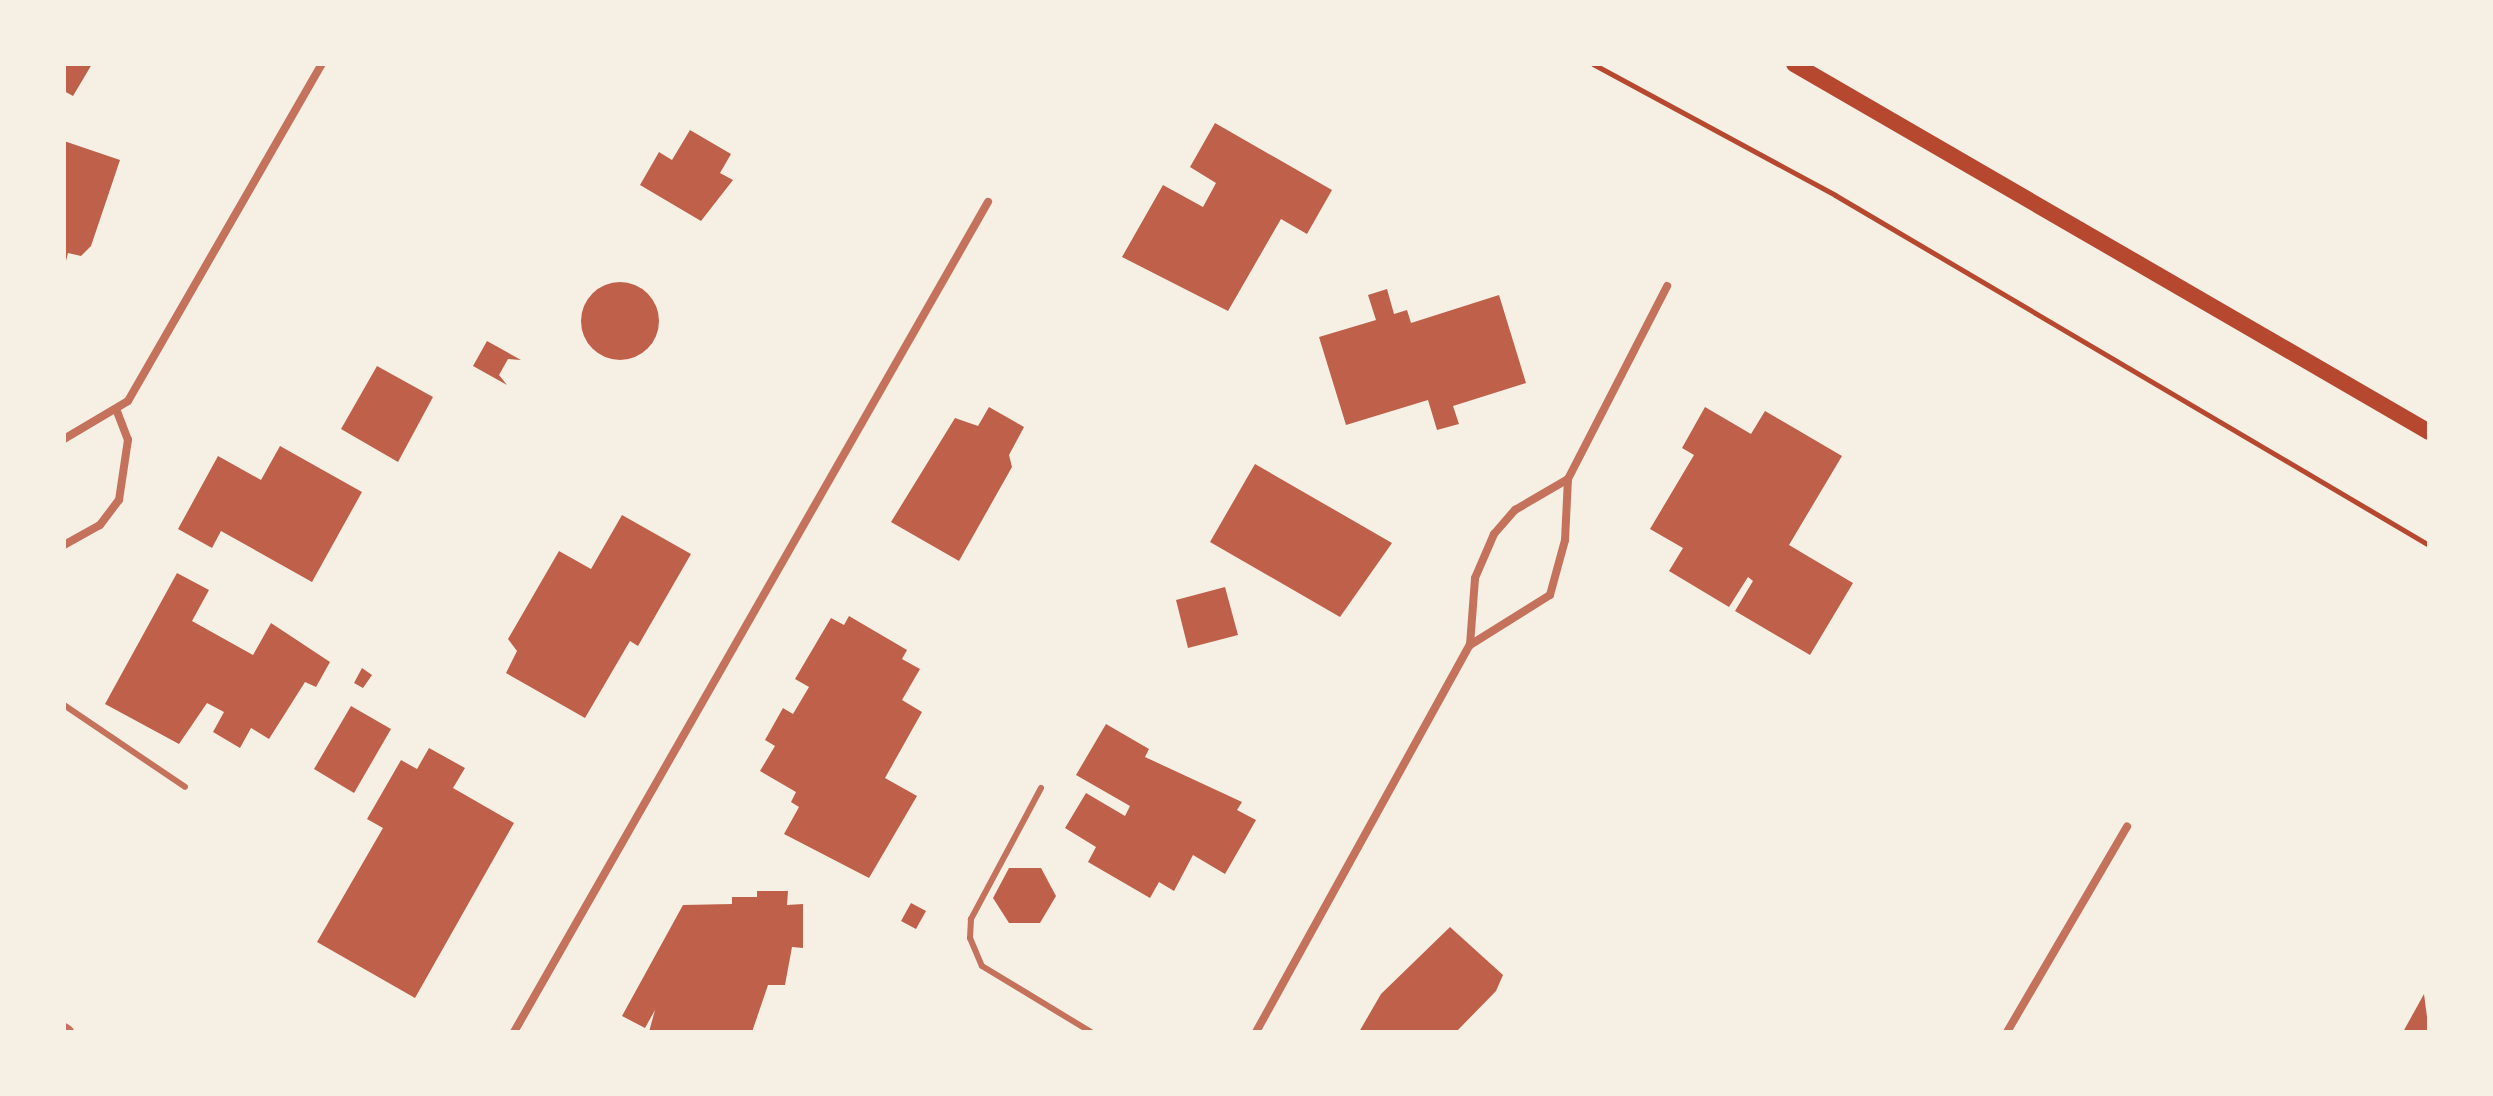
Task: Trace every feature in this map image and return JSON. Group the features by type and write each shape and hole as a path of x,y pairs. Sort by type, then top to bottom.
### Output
{"main road":[{"path":"1794,64 1822,71 2429,432"}],"street":[{"path":"64,439 117,412 322,64"},
{"path":"514,1032 988,202"},
{"path":"1470,645 1550,595 1565,540 1568,479 1667,286"},
{"path":"64,545 100,525 119,500 128,440 117,412"},
{"path":"1256,1032 1470,645 1475,578 1494,534 1515,510 1568,479"},
{"path":"2007,1032 2127,827"}],"lane":[{"path":"64,705 185,787"},
{"path":"1041,788 971,919 970,938 982,966 1091,1032"}],"path":[{"path":"1593,64 1835,195 2429,545"}],"building":[{"path":"64,64 92,64 73,96 64,91"},
{"path":"1215,123 1332,190 1307,234 1281,219 1228,311 1122,257 1163,185 1203,207 1216,183 1190,167"},
{"path":"690,130 731,154 720,173 733,180 701,221 640,185 659,152 672,160"},
{"path":"64,141 120,160 91,246 81,256 68,253 65,265"},
{"path":"620,282 635,285 648,293 656,306 659,321 656,336 648,349 635,357 620,360 605,357 592,349 584,336 581,321 584,306 592,293 605,285"},
{"path":"1387,289 1394,314 1407,310 1411,323 1499,295 1526,383 1453,406 1459,424 1437,430 1428,400 1346,425 1319,337 1376,320 1368,295"},
{"path":"487,341 521,360 508,359 499,375 507,385 473,366"},
{"path":"377,366 433,397 398,462 341,429"},
{"path":"989,407 1024,427 1009,455 1012,467 959,561 891,522 955,418 978,426"},
{"path":"1705,407 1751,434 1765,411 1842,456 1789,545 1853,583 1810,655 1735,611 1753,581 1748,577 1729,607 1669,571 1683,548 1650,529 1694,455 1682,448"},
{"path":"280,446 362,492 312,582 221,531 212,548 178,529 218,456 261,480"},
{"path":"1255,464 1392,543 1340,617 1210,542"},
{"path":"622,515 691,554 638,646 630,641 585,718 506,673 517,651 508,639 559,551 591,569"},
{"path":"177,573 209,590 192,621 253,655 271,623 330,662 316,687 305,682 269,739 251,728 240,748 213,732 224,712 207,703 179,744 105,704"},
{"path":"1225,587 1238,635 1188,648 1176,600"},
{"path":"849,616 907,650 902,659 920,669 902,700 922,712 885,778 917,796 869,878 784,834 799,807 791,802 796,792 760,771 775,746 765,740 783,708 793,714 809,687 795,679 831,618 844,625"},
{"path":"362,668 372,675 363,688 354,683"},
{"path":"351,706 391,729 354,793 314,769"},
{"path":"1106,724 1149,749 1145,757 1242,802 1237,810 1256,820 1225,874 1193,855 1174,891 1159,882 1150,898 1088,862 1096,847 1065,828 1086,793 1125,816 1130,806 1076,775"},
{"path":"429,748 465,768 453,788 514,823 415,998 317,942 383,828 367,819 401,760 417,769"},
{"path":"1009,868 1041,868 1056,896 1040,923 1009,923 993,898"},
{"path":"757,891 788,891 787,905 803,904 803,948 792,947 785,985 768,985 752,1032 649,1032 655,1010 645,1028 622,1016 683,905 732,904 732,897 757,897"},
{"path":"911,903 926,911 916,929 901,921"},
{"path":"1450,927 1503,975 1496,991 1456,1032 1359,1032 1381,994"},
{"path":"2424,994 2429,1032 2403,1032"}]}
